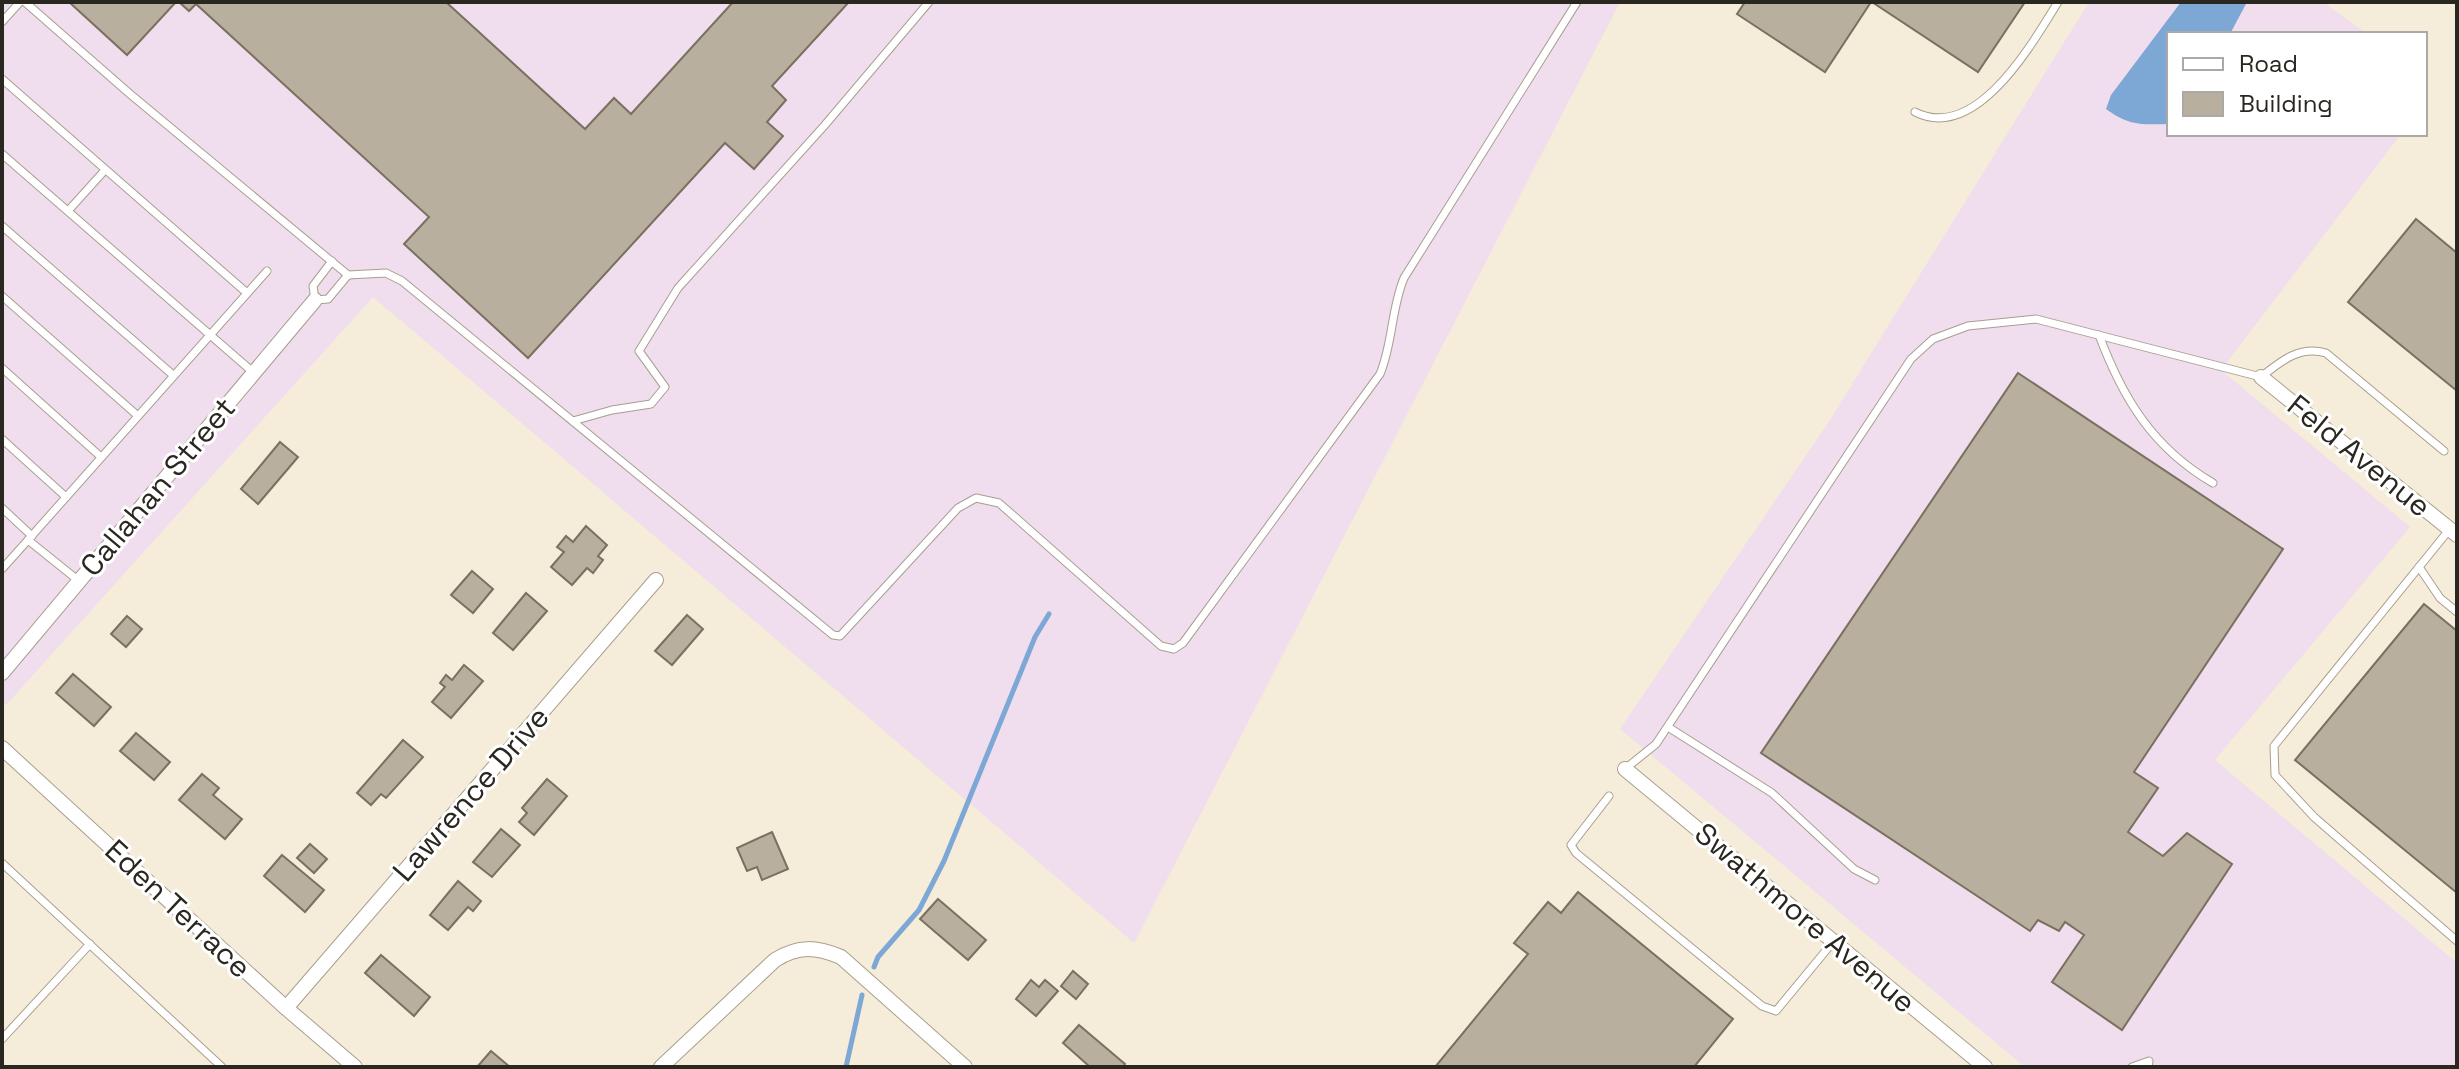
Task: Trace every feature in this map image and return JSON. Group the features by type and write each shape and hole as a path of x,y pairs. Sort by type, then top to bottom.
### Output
{"street":[{"name":"Callahan Street","path":"2,673 315,300"},
{"name":"Feld Avenue","path":"2261,377 2453,532"},
{"name":"Lawrence Drive","path":"286,1008 656,580"},
{"name":"Eden Terrace","path":"2,748 286,1008 355,1067"},
{"name":"Swathmore Avenue","path":"1625,769 1985,1067"},
{"path":"661,1067 775,960 789,952 806,948 821,949 841,957 965,1067"}],"lane":[{"path":"2,22 23,2 348,275 386,273 402,281 833,635 840,636 958,508 976,498 999,503 1161,646 1174,649 1183,643 1380,374 1388,355 1395,298 1404,278 1577,2"},
{"path":"573,421 612,410 651,404 665,387 639,351 678,288 824,126 929,2"},
{"path":"1915,112 1929,119 1964,112 2007,79 2026,55 2058,2"},
{"path":"2,79 247,293"},
{"path":"2,154 254,373"},
{"path":"68,211 105,170"},
{"path":"2,226 173,375"},
{"path":"332,261 313,286 315,300 328,299 348,275"},
{"path":"2,569 267,271"},
{"path":"2,296 138,416"},
{"path":"1625,769 1656,744 1911,359 1933,339 1968,326 2036,319 2261,377 2286,357 2311,348 2326,353 2444,451"},
{"path":"2099,335 2113,372 2140,420 2186,468 2213,483"},
{"path":"2,368 101,457"},
{"path":"2,439 66,497"},
{"path":"2,508 30,538 79,581"},
{"path":"2453,532 2419,567 2274,746 2275,775 2314,817 2457,941"},
{"path":"2419,567 2440,598 2457,612"},
{"path":"1668,727 1772,793 1854,869 1875,880"},
{"path":"1609,796 1571,845 1576,853 1762,1006 1776,1011 1833,942"},
{"path":"2,863 222,1067"},
{"path":"2,1039 90,944"},
{"path":"2132,1067 2149,1061 2148,1067"}],"shaded area":[{"path":"2,2 1620,2 1134,943 373,297 6,705 2,701"},
{"path":"2089,2 2323,2 2364,32 2167,32 2167,136 2399,136 2221,370 2410,527 2215,760 2457,963 2457,1067 2025,1067 1620,729 1828,423"}],"water":[{"path":"2181,2 2247,2 2231,32 2167,32 2166,124 2134,123 2121,118 2106,109 2111,95"}],"building":[{"path":"69,2 176,2 127,55"},
{"path":"179,2 446,2 585,129 614,98 631,114 733,2 849,2 772,86 786,100 767,122 783,136 754,169 725,143 528,358 404,244 429,217 196,4 189,11"},
{"path":"1745,2 1871,2 1825,72 1737,14"},
{"path":"1872,2 2025,2 1978,72"},
{"path":"2416,219 2457,253 2457,391 2348,302"},
{"path":"2018,373 2283,549 2134,772 2158,788 2128,832 2163,856 2187,833 2232,864 2122,1030 2052,982 2084,935 2065,922 2059,931 2038,920 2030,931 1761,753"},
{"path":"280,442 298,457 258,504 241,489"},
{"path":"586,526 607,545 598,556 603,560 593,573 587,568 572,585 551,567 564,552 557,547 566,536 573,542"},
{"path":"472,571 493,589 473,613 451,595"},
{"path":"526,593 547,611 513,650 493,633"},
{"path":"2424,604 2457,631 2457,893 2295,760"},
{"path":"687,615 703,629 672,665 655,651"},
{"path":"127,616 142,629 126,647 111,634"},
{"path":"464,665 483,681 451,718 432,702 445,687 440,683 446,675 452,680"},
{"path":"73,674 111,707 94,726 56,693"},
{"path":"136,733 170,762 154,780 120,751"},
{"path":"403,740 423,757 386,798 381,794 371,805 357,793"},
{"path":"202,774 219,788 213,795 242,819 225,839 179,800"},
{"path":"547,779 567,796 534,835 519,822 527,813 522,808"},
{"path":"501,829 520,845 492,877 473,862"},
{"path":"772,832 788,869 762,880 757,867 747,871 737,848"},
{"path":"310,844 327,859 314,873 297,858"},
{"path":"282,855 324,890 305,912 264,876"},
{"path":"458,881 481,901 473,911 468,907 448,930 430,915"},
{"path":"1578,892 1733,1019 1694,1067 1435,1067 1528,954 1514,943 1548,902 1561,913"},
{"path":"938,899 986,940 968,960 920,919"},
{"path":"381,955 430,997 414,1016 365,973"},
{"path":"1073,971 1088,984 1076,999 1061,986"},
{"path":"1031,980 1039,987 1045,980 1058,991 1036,1016 1016,999"},
{"path":"1079,1025 1125,1064 1123,1067 1090,1067 1063,1043"},
{"path":"491,1051 510,1067 477,1067"}],"waterway":[{"path":"874,967 878,957 919,910 944,861 1035,637 1049,614"},
{"path":"846,1067 862,995"}]}
